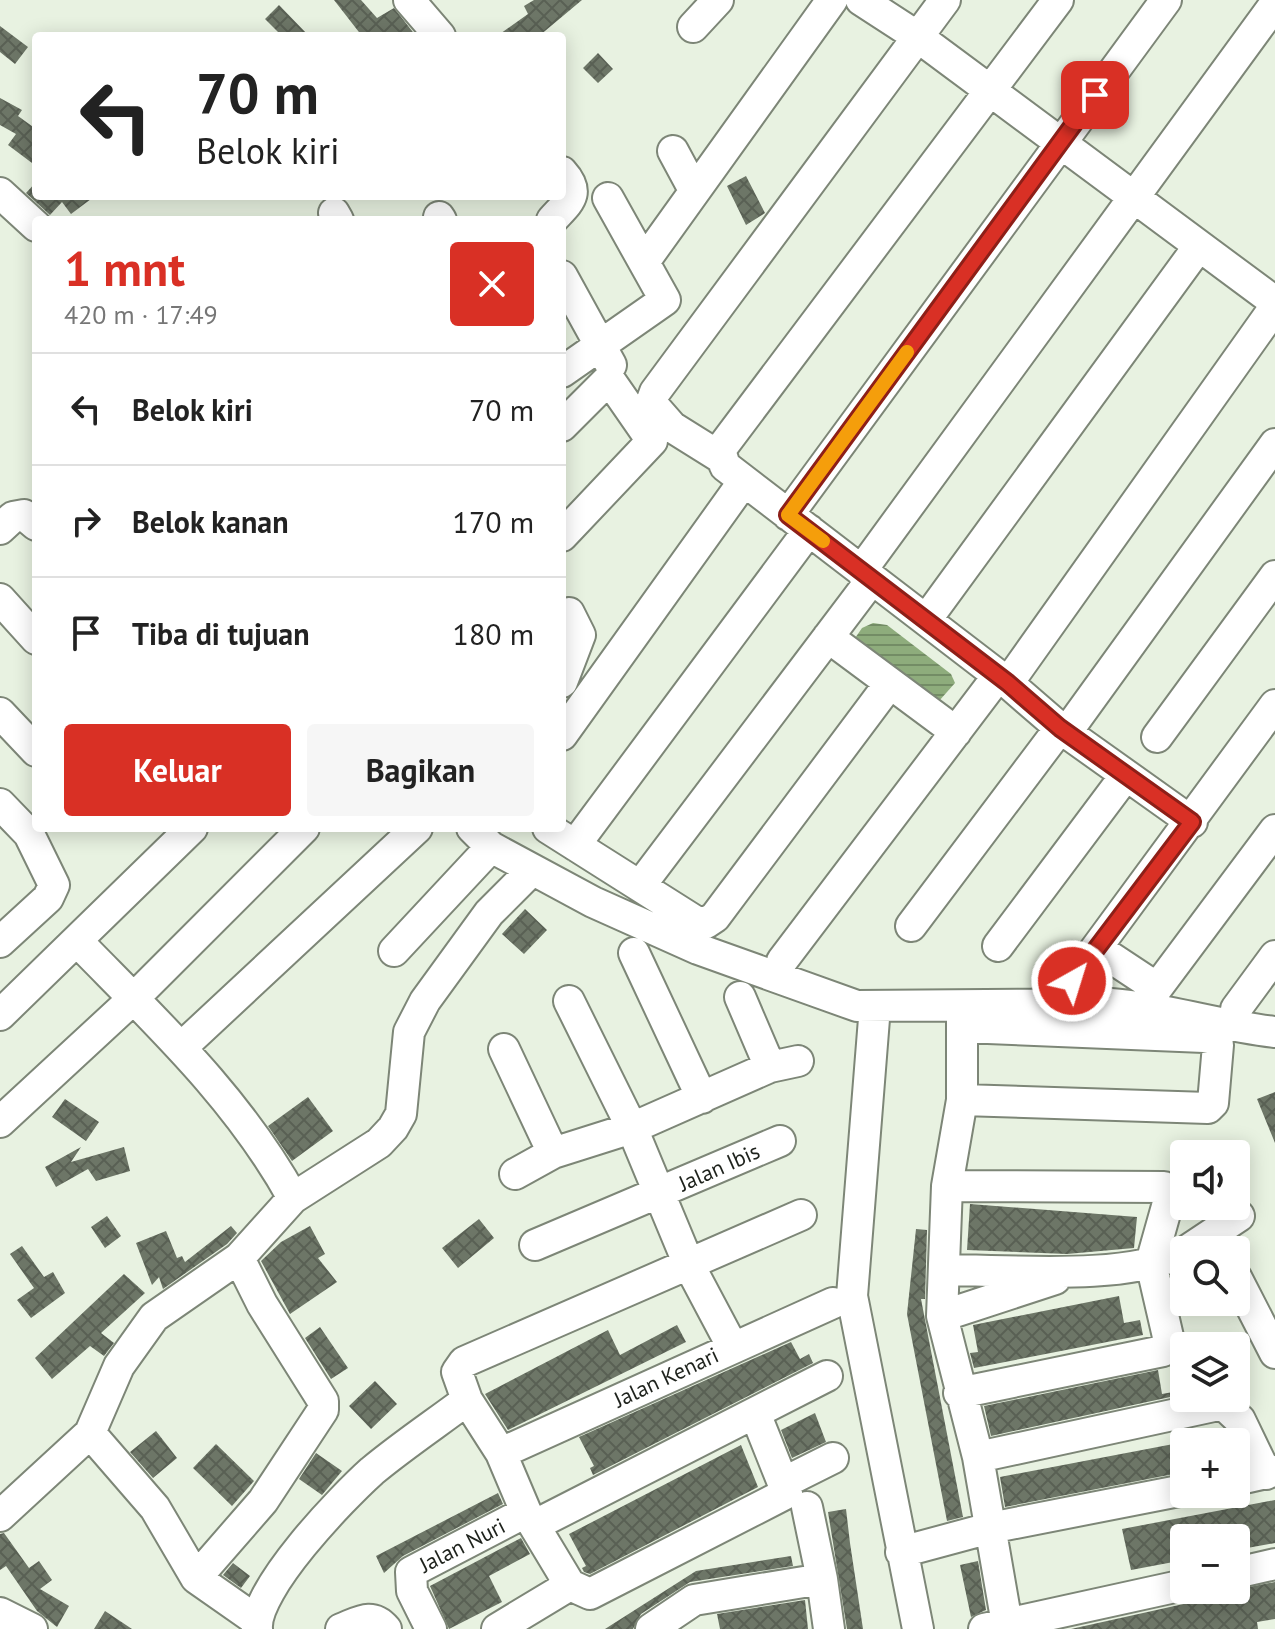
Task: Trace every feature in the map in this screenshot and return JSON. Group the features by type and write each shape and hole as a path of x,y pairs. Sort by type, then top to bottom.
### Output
{"street":[{"path":"409,0 437,32"},
{"path":"693,27 718,0"},
{"path":"644,262 832,0"},
{"path":"782,961 956,732 1003,679 1275,304 918,37 861,0"},
{"path":"945,0 655,392 651,403 658,416 720,457 725,466 1003,679 1063,730 1192,822"},
{"path":"720,457 720,450 1058,0"},
{"path":"575,845 1059,143 1166,0"},
{"path":"640,886 828,637 866,575 1132,197 1270,22"},
{"path":"673,151 694,190"},
{"path":"556,216 569,204 573,194 573,187 566,177"},
{"path":"0,193 32,222"},
{"path":"566,369 665,300 608,198"},
{"path":"926,620 1199,246"},
{"path":"566,283 601,347 639,406"},
{"path":"566,422 609,379 652,441 566,532"},
{"path":"911,926 1063,730 1275,444"},
{"path":"566,729 744,481"},
{"path":"0,529 13,517 24,515 32,522"},
{"path":"1157,737 1275,576"},
{"path":"0,599 32,635"},
{"path":"566,672 580,635 569,613"},
{"path":"828,637 956,732"},
{"path":"554,832 695,921 706,923 715,917 890,683"},
{"path":"1072,981 1192,822 1275,705"},
{"path":"0,713 32,747"},
{"path":"998,946 1126,775"},
{"path":"0,804 32,829"},
{"path":"1098,949 1157,988 1275,830"},
{"path":"0,942 48,898 54,885 34,832"},
{"path":"0,1015 188,832"},
{"path":"0,1122 133,999 300,832"},
{"path":"183,1046 413,832"},
{"path":"394,951 481,834 532,870 593,902 698,949 857,1006 1210,1038 1218,1045 1213,1103 1208,1108 962,1100"},
{"path":"0,1516 90,1433 119,1366 154,1317 239,1258 293,1198 379,1143 393,1128 401,1114 409,1032 425,1001 489,913 532,870"},
{"path":"77,941 183,1046 267,1150 293,1198"},
{"path":"634,953 702,1098"},
{"path":"1236,1009 1270,975"},
{"path":"515,1174 553,1153 632,1128 784,1064 740,997"},
{"path":"569,1001 632,1128 689,1265 732,1346"},
{"path":"875,1006 852,1296 918,1629"},
{"path":"962,1016 1143,1006 1237,1028 1275,1032"},
{"path":"962,1016 962,1100 947,1186 942,1316 959,1393 978,1457 990,1528 996,1626 1170,1588"},
{"path":"504,1049 553,1153"},
{"name":"Jalan Ibis","path":"535,1245 780,1141"},
{"path":"947,1186 1164,1187 1171,1192 1151,1263 1169,1341 1163,1351 959,1393"},
{"path":"755,1413 787,1493 590,1594 576,1591 570,1585 531,1519 501,1453 473,1409 457,1372 464,1362 801,1215"},
{"path":"1213,1236 1234,1220"},
{"path":"945,1270 1080,1271 1151,1263 1170,1257"},
{"path":"196,1578 263,1501 323,1410 323,1401 262,1304 239,1258"},
{"path":"942,1316 1080,1271"},
{"name":"Jalan Kenari","path":"501,1453 833,1303"},
{"path":"1250,1304 1275,1353"},
{"path":"531,1519 827,1376"},
{"path":"978,1457 1223,1404 1240,1420 1270,1472 1250,1477"},
{"path":"90,1433 155,1508 196,1578 256,1624 269,1590 286,1566 371,1472 473,1409"},
{"path":"785,1482 833,1458"},
{"path":"901,1552 990,1528 1170,1493"},
{"path":"807,1507 829,1629"},
{"name":"Jalan Nuri","path":"431,1629 412,1591 411,1572 531,1519"},
{"path":"1250,1570 1275,1564"},
{"path":"651,1629 694,1600 822,1579"},
{"path":"497,1629 570,1585"},
{"path":"0,1613 32,1629"},
{"path":"341,1629 370,1618 379,1620 386,1629"}],"shaded area":[{"path":"873,623 887,625 951,674 955,683 939,701 851,644 862,628"}],"building":[{"path":"334,0 361,0 377,18 394,8 413,32 359,32"},
{"path":"534,0 582,0 544,32 503,32 528,14 524,6"},
{"path":"279,5 305,32 278,32 265,19"},
{"path":"0,26 28,47 15,64 0,52"},
{"path":"598,53 613,69 598,83 583,68"},
{"path":"0,98 22,110 18,116 32,126 32,163 8,145 16,134 0,125"},
{"path":"746,176 765,213 746,225 727,186"},
{"path":"34,200 90,200 71,214 62,202 50,215"},
{"path":"525,909 547,930 524,954 502,934"},
{"path":"1275,1092 1275,1143 1257,1099"},
{"path":"308,1097 333,1131 292,1161 268,1126"},
{"path":"65,1099 99,1122 86,1141 52,1117"},
{"path":"81,1147 71,1162 124,1147 130,1171 96,1181 88,1169 56,1187 45,1167"},
{"path":"970,1204 1137,1217 1134,1248 1067,1254 967,1250"},
{"path":"107,1216 121,1236 105,1248 91,1227"},
{"path":"479,1219 494,1238 458,1268 442,1248"},
{"path":"231,1226 237,1233 227,1244 163,1289 159,1277 152,1285 136,1243 166,1231 177,1258 182,1256 185,1262"},
{"path":"310,1226 325,1254 318,1258 337,1282 290,1314 261,1261 281,1242"},
{"path":"916,1229 927,1230 925,1299 921,1299 963,1517 947,1521 907,1314"},
{"path":"22,1246 44,1277 53,1272 65,1293 31,1318 17,1300 34,1288 10,1254"},
{"path":"124,1274 145,1293 101,1333 114,1343 104,1356 90,1346 52,1379 35,1358"},
{"path":"1119,1296 1124,1323 1140,1320 1143,1335 974,1368 970,1353 978,1352 973,1325"},
{"path":"677,1325 686,1342 508,1430 485,1394 608,1330 620,1355"},
{"path":"320,1327 348,1368 331,1379 305,1338"},
{"path":"791,1342 800,1359 809,1354 813,1363 593,1475 590,1468 594,1466 579,1437"},
{"path":"1158,1370 1162,1394 1170,1393 1170,1397 991,1436 984,1406"},
{"path":"375,1381 397,1404 371,1429 349,1406"},
{"path":"815,1413 826,1442 792,1458 781,1430"},
{"path":"156,1431 177,1458 153,1478 130,1452"},
{"path":"216,1444 254,1481 232,1506 193,1468"},
{"path":"741,1445 758,1487 590,1574 584,1572 582,1568 586,1566 569,1534"},
{"path":"1170,1445 1170,1475 1005,1507 1000,1477"},
{"path":"316,1453 342,1471 322,1495 299,1479"},
{"path":"498,1493 503,1504 403,1556 384,1573 376,1556"},
{"path":"1275,1500 1275,1543 1250,1547 1250,1524 1170,1524 1170,1563 1131,1570 1122,1529 1233,1508 1250,1508 1250,1505"},
{"path":"846,1509 863,1629 847,1629 828,1512"},
{"path":"4,1533 29,1568 39,1561 52,1580 40,1589 69,1606 57,1627 37,1611 6,1566 0,1570 0,1534"},
{"path":"521,1538 530,1554 489,1576 502,1602 449,1629 430,1586"},
{"path":"791,1556 793,1566 690,1582 641,1614 633,1629 605,1629 696,1571"},
{"path":"978,1561 986,1610 971,1617 960,1565"},
{"path":"233,1563 250,1576 241,1588 223,1575"},
{"path":"1275,1582 1275,1619 1257,1622 1258,1629 1071,1629 1184,1604 1250,1604 1250,1587"},
{"path":"805,1600 808,1629 720,1629 717,1614"},
{"path":"105,1611 132,1629 94,1629"}],"slow traffic":[{"path":"823,541 788,515 907,352"}],"route":[{"path":"1072,981 1192,822 1060,728 1008,683 788,515 1095,95"}]}
